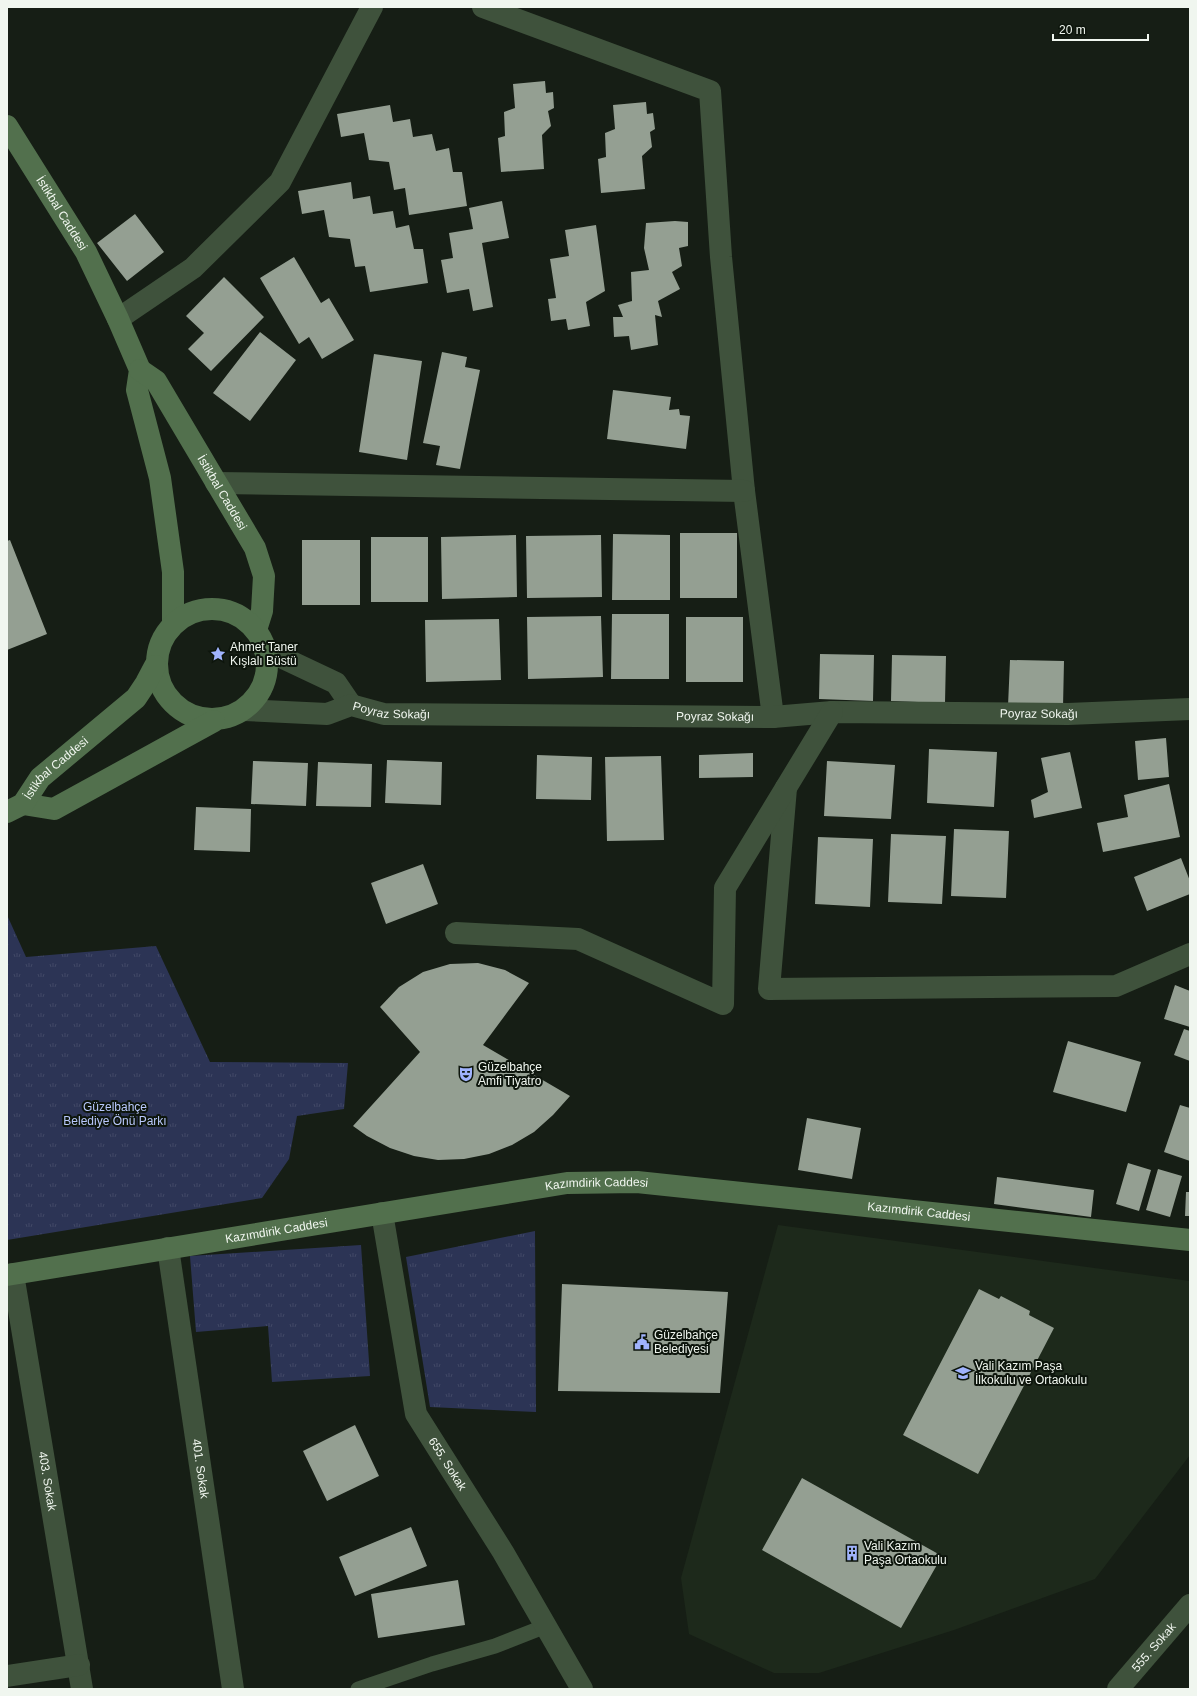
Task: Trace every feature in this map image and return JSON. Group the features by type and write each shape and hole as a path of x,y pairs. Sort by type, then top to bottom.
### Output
{"main road":[{"name":"İstikbal Caddesi","path":"7,126 86,252 118,319 140,370 156,381 255,548 264,576 260,639"},
{"path":"140,370 137,390 160,478 173,572 173,624"},
{"path":"204,609 222,609 238,615 260,639 267,663 265,679 257,696 244,710 227,718 214,721 189,716 173,705 162,689 156,666 157,653 162,638 173,624 187,614 204,609"},
{"name":"İstikbal Caddesi","path":"15,808 40,778 136,698 156,666"},
{"name":"İstikbal Caddesi","path":"15,808 54,809 214,721"},
{"name":"Kazımdirik Caddesi","path":"10,1274 567,1183 637,1182 1190,1240"}],"street":[{"path":"118,319 193,268 280,182 372,7"},
{"path":"483,7 710,91 721,257 744,492 773,717"},
{"path":"216,483 744,492"},
{"path":"260,639 336,683 351,705"},
{"name":"Poyraz Sokağı","path":"244,710 327,714 351,705 384,714 773,717 832,712 1068,714 1190,709"},
{"path":"456,933 578,939 723,1004 724,888 832,712"},
{"path":"786,788 768,989 1116,986 1190,954"},
{"name":"655. Sokak","path":"382,1213 416,1414 503,1552 582,1689"},
{"name":"401. Sokak","path":"168,1248 233,1689"},
{"name":"403. Sokak","path":"10,1274 82,1689"},
{"name":"555. Sokak","path":"1118,1689 1190,1605"},
{"path":"7,1676 79,1665"}],"lane":[{"path":"358,1689 432,1664 495,1646 546,1626"}],"shaded area":[{"name":"Vali Kazım Paşa İlkokulu ve Ortaokulu","path":"778,1225 1190,1281 1190,1455 1095,1579 954,1630 819,1673 774,1673 689,1634 681,1578"}],"green space":[{"name":"Güzelbahçe Belediye Önü Parkı","path":"7,915 26,957 156,946 210,1062 348,1063 344,1109 297,1116 289,1159 262,1198 7,1240"},
{"path":"535,1231 536,1412 430,1407 406,1257"},
{"path":"361,1245 370,1376 272,1382 268,1326 196,1332 190,1256"}],"building":[{"path":"545,81 546,93 553,92 554,108 548,111 551,126 542,135 544,169 501,172 498,138 505,136 504,112 515,108 513,84"},
{"path":"646,102 647,114 653,113 655,129 650,132 652,147 642,156 645,189 601,193 598,159 606,157 605,133 615,129 613,105"},
{"path":"390,105 393,122 410,119 413,137 432,134 436,151 449,148 453,172 462,172 467,206 409,215 405,188 394,190 389,162 369,160 364,133 341,137 337,114"},
{"path":"351,182 353,199 370,196 373,214 393,211 396,228 409,225 414,249 423,249 428,283 370,292 365,266 355,267 350,239 329,237 324,210 302,214 298,191"},
{"path":"502,201 509,238 482,243 493,307 473,311 469,289 447,293 441,260 453,258 449,233 473,229 469,208"},
{"path":"135,214 164,252 127,281 97,243"},
{"path":"675,221 688,222 688,246 679,248 682,266 672,272 680,289 658,301 662,317 655,315 658,345 631,350 629,336 614,337 613,317 623,317 618,305 632,301 631,272 649,270 644,248 646,223"},
{"path":"596,225 605,291 586,302 590,326 568,330 566,319 551,321 548,299 556,298 550,259 569,256 565,230"},
{"path":"294,257 321,303 329,298 354,340 322,359 309,337 299,344 260,278"},
{"path":"224,277 264,317 211,371 188,349 204,333 186,316"},
{"path":"260,332 296,360 250,421 213,393"},
{"path":"442,352 467,357 465,367 480,370 460,469 436,465 440,446 423,443"},
{"path":"374,354 422,361 407,460 359,452"},
{"path":"613,390 671,397 669,410 679,409 680,415 690,416 686,449 607,439"},
{"path":"680,533 737,533 737,598 680,598"},
{"path":"613,534 670,535 670,600 612,600"},
{"path":"516,535 517,597 442,599 441,537"},
{"path":"601,535 602,597 527,598 526,536"},
{"path":"371,537 428,537 428,602 371,602"},
{"path":"10,540 47,634 7,650 7,541"},
{"path":"302,540 360,540 360,605 302,605"},
{"path":"612,614 669,614 669,679 611,679"},
{"path":"601,616 603,677 528,679 527,617"},
{"path":"686,617 743,617 743,682 686,682"},
{"path":"499,619 501,680 426,682 425,620"},
{"path":"820,654 874,655 873,701 819,699"},
{"path":"892,655 946,656 945,703 891,701"},
{"path":"1010,660 1064,661 1063,707 1008,706"},
{"path":"1166,738 1169,777 1138,780 1135,741"},
{"path":"929,749 997,752 994,807 927,803"},
{"path":"1070,752 1082,808 1034,818 1031,800 1048,792 1041,758"},
{"path":"753,753 753,777 699,778 699,755"},
{"path":"537,755 592,757 591,800 536,799"},
{"path":"661,756 664,840 607,841 605,757"},
{"path":"387,760 442,762 441,805 385,803"},
{"path":"253,761 308,763 306,806 251,804"},
{"path":"827,761 895,765 891,819 824,816"},
{"path":"318,762 372,764 371,807 316,806"},
{"path":"1169,784 1180,837 1103,852 1097,823 1128,817 1124,795"},
{"path":"196,807 251,809 250,852 194,850"},
{"path":"954,829 1009,831 1006,898 951,896"},
{"path":"891,834 946,836 942,904 888,902"},
{"path":"818,837 873,839 870,907 815,904"},
{"path":"1181,858 1190,881 1190,894 1147,911 1134,877"},
{"path":"423,864 438,904 386,924 371,883"},
{"name":"Güzelbahçe Amfi Tiyatro","path":"478,963 505,970 529,983 483,1045 570,1096 553,1115 534,1132 512,1145 489,1154 464,1159 438,1160 414,1156 390,1148 367,1136 353,1126 420,1052 380,1007 399,987 423,972 450,964"},
{"path":"1175,985 1190,991 1190,1027 1164,1019"},
{"path":"1184,1029 1190,1031 1190,1061 1174,1055"},
{"path":"1068,1041 1141,1062 1126,1112 1053,1092"},
{"path":"1180,1105 1190,1108 1190,1161 1164,1152"},
{"path":"807,1118 861,1128 852,1179 798,1170"},
{"path":"1128,1163 1151,1170 1139,1211 1116,1204"},
{"path":"1158,1169 1182,1176 1170,1217 1146,1210"},
{"path":"997,1177 1094,1190 1091,1217 994,1204"},
{"path":"1186,1192 1190,1192 1190,1216 1185,1216"},
{"name":"Güzelbahçe Belediyesi","path":"562,1284 728,1292 720,1393 558,1391"},
{"path":"979,1289 999,1299 1001,1296 1030,1311 1029,1315 1054,1328 978,1474 903,1435"},
{"path":"355,1425 379,1476 327,1501 303,1451"},
{"name":"Vali Kazım Paşa Ortaokulu","path":"802,1478 942,1556 901,1628 762,1550"},
{"path":"411,1527 427,1566 355,1596 339,1557"},
{"path":"458,1580 465,1625 378,1638 371,1594"}],"place":[{"name":"Ahmet Taner Kışlalı Büstü","path":"218,654"},
{"name":"Güzelbahçe Amfi Tiyatro","path":"466,1074"},
{"name":"Güzelbahçe Belediyesi","path":"642,1342"},
{"name":"Vali Kazım Paşa İlkokulu ve Ortaokulu","path":"963,1373"},
{"name":"Vali Kazım Paşa Ortaokulu","path":"852,1553"}]}
